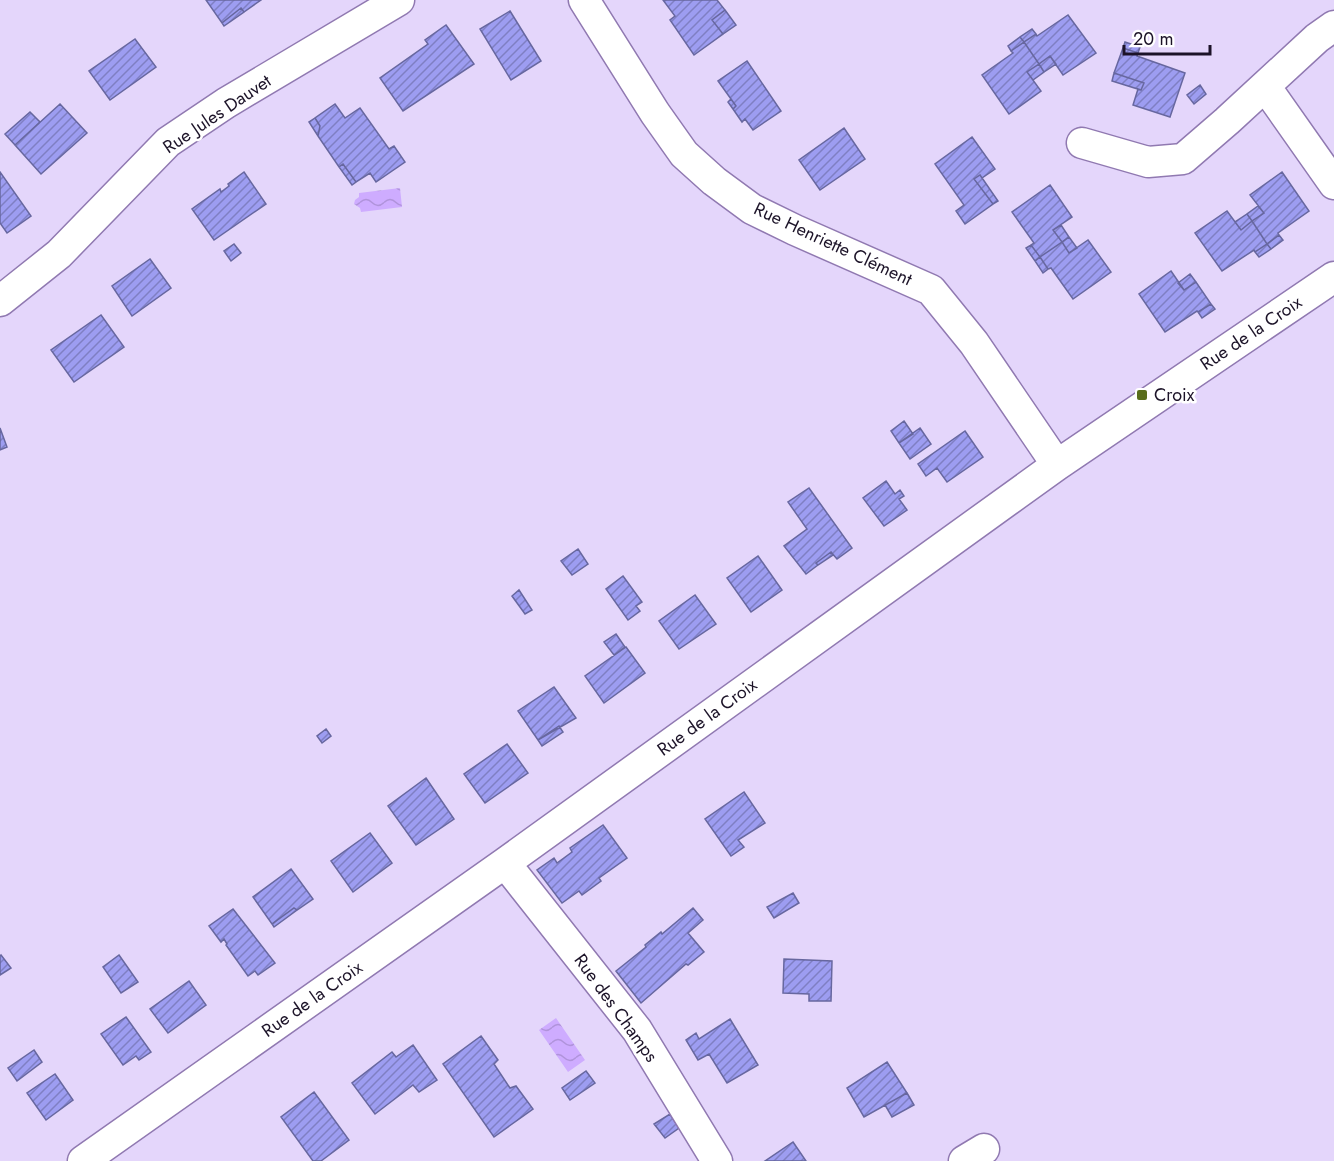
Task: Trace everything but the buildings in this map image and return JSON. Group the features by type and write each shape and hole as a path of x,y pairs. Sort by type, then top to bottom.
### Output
{"street":[{"name":"Rue Jules Dauvet","path":"0,301 59,254 168,142 226,103 399,0"},
{"name":"Rue Henriette Clément","path":"584,0 684,154 714,181 752,209 932,290 974,343 1058,465"},
{"path":"1082,143 1148,162 1183,159 1317,38 1334,26"},
{"path":"1265,86 1334,184"},
{"name":"Rue de la Croix","path":"83,1161 505,863 1058,465 1334,277"},
{"name":"Rue des Champs","path":"505,863 637,1030 717,1161"}],"water":[{"path":"400,188 402,207 361,212 360,208 354,204 359,193"},
{"path":"556,1018 585,1060 568,1072 539,1030"}],"place":[{"name":"Croix","path":"1142,395"}]}
